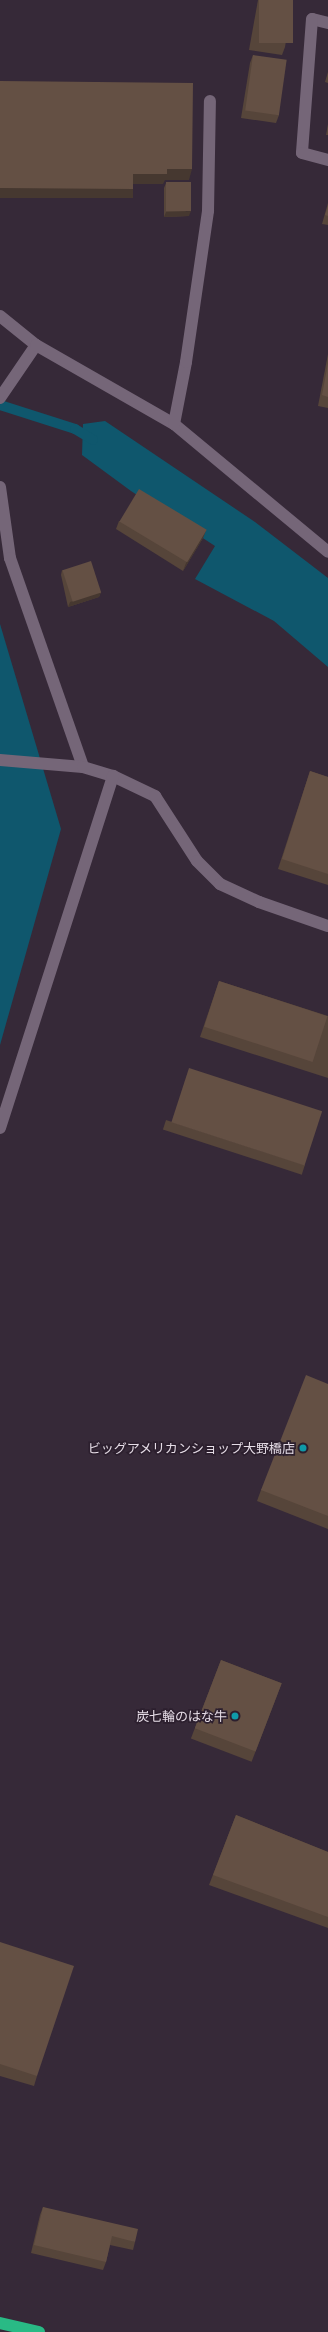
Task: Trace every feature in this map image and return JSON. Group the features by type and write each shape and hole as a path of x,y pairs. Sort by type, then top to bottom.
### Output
{"highway":[{"path":"0,2323 39,2332"}],"street":[{"path":"328,23 312,18 302,153 328,160"},
{"path":"174,424 186,362 208,211 210,101"},
{"path":"0,316 36,345 174,424 328,552"},
{"path":"0,398 36,345"},
{"path":"0,487 10,558 83,767"},
{"path":"0,760 66,764 83,767 113,776 155,796 197,861 220,884 259,902 328,926"},
{"path":"0,1128 113,776"}],"water":[{"path":"105,421 255,522 328,578 328,667 274,621 195,579 215,546 131,491 82,455 83,424"},
{"path":"0,624 61,829 0,1045"}],"building":[{"path":"259,0 293,0 293,43 259,43"},
{"path":"253,55 287,60 279,115 245,110"},
{"path":"0,81 193,83 192,169 167,169 167,174 133,174 133,189 0,188"},
{"path":"166,182 191,182 191,211 166,211"},
{"path":"328,206 328,216 325,215"},
{"path":"328,363 328,397 322,395"},
{"path":"139,489 207,530 187,562 119,522"},
{"path":"91,561 101,592 73,602 62,570"},
{"path":"310,771 328,777 328,874 282,859"},
{"path":"219,981 327,1016 313,1062 204,1027"},
{"path":"189,1068 322,1111 305,1165 171,1122"},
{"name":"ビッグアメリカンショップ大野橋店","path":"306,1375 328,1384 328,1516 261,1490"},
{"name":"炭七輪のはな牛","path":"221,1660 282,1683 256,1751 195,1728"},
{"path":"236,1815 328,1852 328,1917 213,1875"},
{"path":"0,1942 74,1966 37,2076 0,2064"},
{"path":"43,2207 138,2229 135,2242 112,2236 106,2262 34,2245"}],"waterway":[{"path":"0,405 75,429 93,440"}],"place":[{"name":"ビッグアメリカンショップ大野橋店","path":"303,1448"},
{"name":"炭七輪のはな牛","path":"235,1716"}]}
